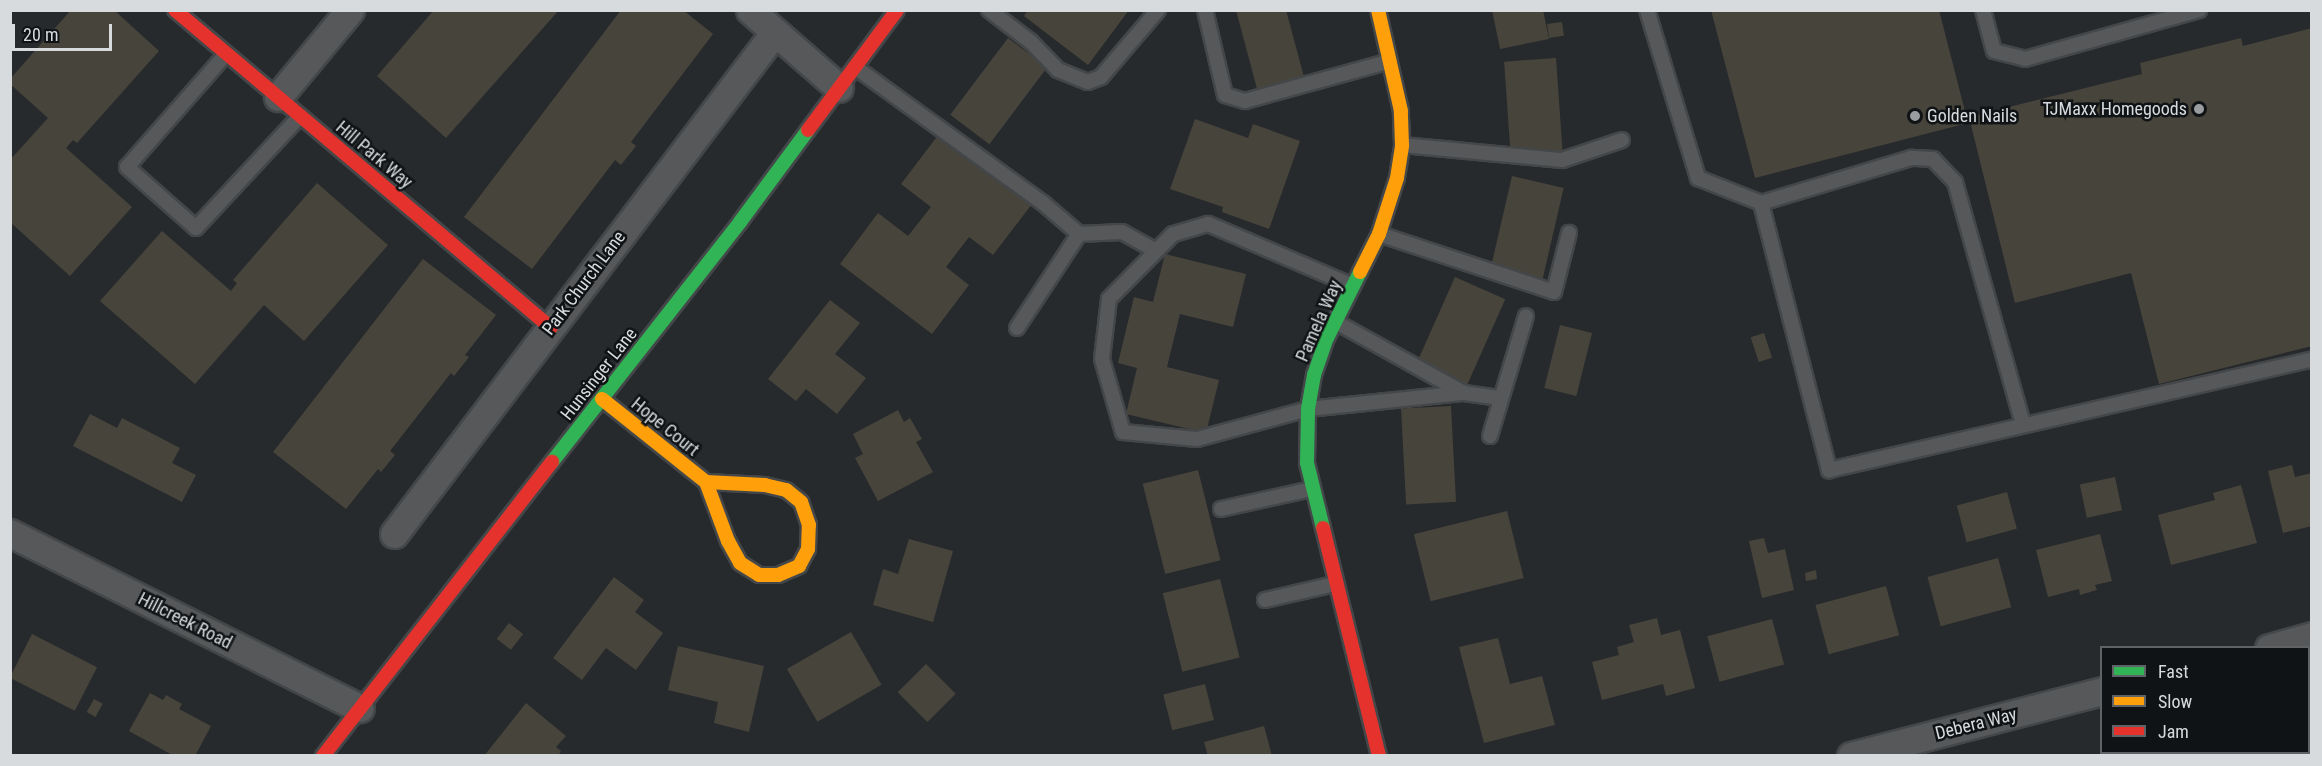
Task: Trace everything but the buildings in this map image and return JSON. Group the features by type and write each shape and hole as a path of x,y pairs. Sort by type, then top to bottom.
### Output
{"street":[{"name":"Hill Park Way","path":"175,10 551,328"},
{"path":"278,98 350,10"},
{"path":"750,10 775,32 847,78"},
{"name":"Hunsinger Lane","path":"323,756 733,231 897,10"},
{"name":"Pamela Way","path":"1378,10 1401,111 1402,145 1397,178 1379,234 1335,322 1314,375 1308,409 1307,463 1379,756"},
{"name":"Park Church Lane","path":"394,534 775,32"},
{"name":"Hope Court","path":"602,399 706,483"},
{"path":"706,483 765,485 786,490 801,502 809,525 808,549 799,566 778,575 759,575 740,563 728,541 706,483"},
{"name":"Hillcreek Road","path":"10,533 360,708"},
{"path":"2276,646 2312,636"},
{"name":"Debera Way","path":"1851,756 2100,692"}],"lane":[{"path":"875,10 889,22"},
{"path":"989,10 1031,42 1058,70 1088,82 1101,77 1158,10"},
{"path":"1205,10 1225,95 1245,101 1391,61"},
{"path":"1647,10 1698,178 1761,203 1911,158 1933,159 1955,182 2023,424"},
{"path":"1983,10 1994,51 2025,59 2199,10"},
{"path":"226,54 127,167 196,228 300,116"},
{"path":"847,78 1042,203 1079,234 1122,232 1156,251"},
{"path":"1402,145 1562,160 1622,140"},
{"path":"1761,203 1829,470 2312,359"},
{"path":"1353,286 1208,224 1173,234 1109,299 1102,359 1123,432 1197,439 1308,409 1464,393 1501,398"},
{"path":"1379,234 1554,292 1569,233"},
{"path":"1017,328 1079,234"},
{"path":"1490,435 1527,316"},
{"path":"1335,322 1464,393"},
{"path":"1221,509 1312,489"},
{"path":"1265,600 1335,584"}],"traffic: fast":[{"path":"552,462 740,222 808,130"},
{"path":"1323,528 1307,463 1308,409 1314,375 1327,338 1360,272"}],"traffic: slow":[{"path":"1360,272 1379,234 1397,178 1402,145 1401,111 1378,10"},
{"path":"602,399 706,482 728,541 740,563 759,575 778,575 799,566 808,549 809,525 801,502 786,490 765,485 706,482"}],"traffic: jam":[{"path":"175,10 551,328"},
{"path":"808,130 897,10"},
{"path":"323,756 552,462"},
{"path":"1323,528 1379,756"}],"place":[{"name":"TJMaxx Homegoods","path":"2199,109"},
{"name":"Golden Nails","path":"1915,116"}]}
